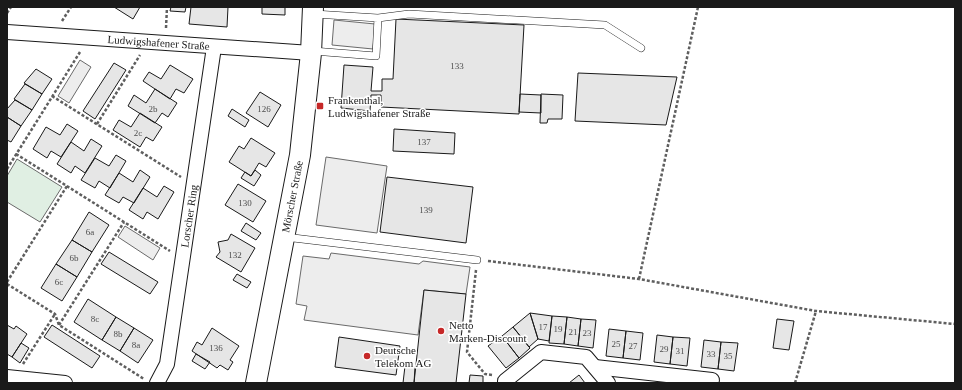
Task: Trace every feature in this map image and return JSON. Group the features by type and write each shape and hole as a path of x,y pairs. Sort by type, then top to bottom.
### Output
{"street":[{"name":"Mörscher Straße","path":"256,383 300,155 311,52 313,11"},
{"name":"Ludwigshafener Straße","path":"7,32 165,44 311,52"},
{"name":"Lorscher Ring","path":"157,383 167,364 214,47"},
{"path":"505,382 542,352 586,357 608,383"},
{"path":"595,368 640,378 712,380"},
{"path":"11,378 65,383"}],"lane":[{"path":"313,11 378,18 409,14 605,26 641,48"},
{"path":"311,52 376,56 378,18"},
{"path":"284,236 477,260"}],"path":[{"path":"7,13 11,7"},
{"path":"165,44 167,7"},
{"path":"639,279 698,7"},
{"path":"7,169 89,38"},
{"path":"97,124 148,42"},
{"path":"52,96 194,185"},
{"path":"16,154 183,259"},
{"path":"67,186 7,283 55,314 59,325 150,383"},
{"path":"59,325 124,222"},
{"path":"505,382 503,377 485,374 467,352 477,260 639,279 816,312 955,324"},
{"path":"795,383 816,312"},
{"path":"11,378 55,314"}],"green space":[{"path":"17,159 62,187 40,222 7,202 7,176"}],"shaded area":[{"path":"334,20 375,24 373,49 332,45"},
{"path":"80,60 91,67 69,103 58,96"},
{"path":"326,157 387,166 377,233 316,225"},
{"path":"125,226 160,248 153,260 118,237"},
{"path":"331,253 419,264 423,261 470,267 466,294 424,290 418,335 304,320 307,306 296,304 303,256 329,259"}],"building":[{"path":"114,7 140,7 133,19"},
{"path":"171,7 186,7 185,12 170,11"},
{"path":"191,7 228,7 227,27 189,24"},
{"path":"262,7 285,7 285,15 262,14"},
{"path":"396,19 524,25 519,114 381,107 381,95 371,95 370,111 341,108 344,65 373,67 371,91 382,91 382,79 393,79"},
{"path":"114,63 126,70 95,119 83,111"},
{"path":"170,65 193,79 184,93 176,89 170,99 143,81 149,72 161,79"},
{"path":"36,69 52,79 42,94 24,83"},
{"path":"578,73 677,77 666,125 575,121"},
{"path":"25,84 42,94 32,110 14,99"},
{"path":"155,89 177,103 168,117 162,113 155,123 128,106 134,95 146,103"},
{"path":"260,92 281,105 268,127 246,113"},
{"path":"520,94 541,95 541,113 519,112"},
{"path":"541,94 563,95 562,119 548,119 547,123 540,123"},
{"path":"15,100 32,110 21,126 7,117 7,109"},
{"path":"232,109 249,120 245,127 228,116"},
{"path":"140,113 162,127 153,141 146,137 140,147 113,130 119,120 131,127"},
{"path":"7,117 21,126 11,142 7,140"},
{"path":"67,124 78,131 61,157 51,151 47,158 33,149 46,127 60,135"},
{"path":"394,129 455,133 454,154 393,151"},
{"path":"251,138 275,153 266,167 259,163 251,176 229,162 239,146 244,149"},
{"path":"91,139 102,146 85,173 75,166 71,173 57,164 71,142 84,151"},
{"path":"116,155 126,161 110,188 99,181 95,188 81,180 95,158 109,166"},
{"path":"140,170 150,177 134,203 123,197 119,203 105,195 119,173 133,182"},
{"path":"255,170 261,175 254,186 241,178 245,172 251,176"},
{"path":"387,177 473,187 466,243 380,232"},
{"path":"238,184 266,201 253,222 225,205"},
{"path":"164,186 174,192 158,219 147,212 143,219 129,210 143,188 157,197"},
{"path":"89,212 109,225 92,252 72,240"},
{"path":"246,223 261,233 256,240 241,231"},
{"path":"231,234 255,248 241,272 216,257 220,252 218,242 228,240"},
{"path":"72,240 92,252 77,277 56,264"},
{"path":"109,252 158,282 150,294 101,264"},
{"path":"56,264 77,277 62,301 41,288"},
{"path":"237,274 251,282 247,288 233,280"},
{"name":"Netto Marken-Discount","path":"424,290 466,294 456,383 414,383"},
{"path":"88,299 116,317 102,340 74,322"},
{"path":"530,313 538,339 529,347 513,327"},
{"path":"530,313 552,316 549,341 538,339"},
{"path":"552,316 567,317 564,344 549,343"},
{"path":"116,317 134,328 120,351 102,340"},
{"path":"567,317 581,319 578,346 564,344"},
{"path":"581,319 596,320 593,348 578,346"},
{"path":"777,319 794,321 789,350 773,348"},
{"path":"7,325 14,329 16,326 27,334 12,357 7,354"},
{"path":"52,325 100,356 92,368 44,337"},
{"path":"513,327 530,348 519,358 502,336"},
{"path":"134,328 153,340 138,363 120,351"},
{"path":"212,328 239,346 230,360 233,362 228,370 220,365 217,368 192,351 197,342 202,345"},
{"path":"609,329 626,331 623,358 606,356"},
{"path":"626,331 643,333 640,360 623,358"},
{"path":"657,335 673,337 670,364 654,362"},
{"path":"502,336 519,358 506,368 488,346"},
{"name":"Deutsche Telekom AG","path":"339,337 400,346 396,375 335,367"},
{"path":"673,337 690,338 687,366 670,364"},
{"path":"704,340 721,342 718,369 701,367"},
{"path":"721,342 738,343 734,371 718,369"},
{"path":"21,343 29,348 20,363 12,357"},
{"path":"196,354 210,362 205,369 192,361"},
{"path":"405,366 415,367 414,383 403,383"},
{"path":"470,375 483,376 483,383 469,383"},
{"path":"579,375 585,383 569,383"}],"place":[{"name":"Frankenthal, Ludwigshafener Straße","path":"320,106"},
{"name":"Netto Marken-Discount","path":"441,331"},
{"name":"Deutsche Telekom AG","path":"367,356"}]}
